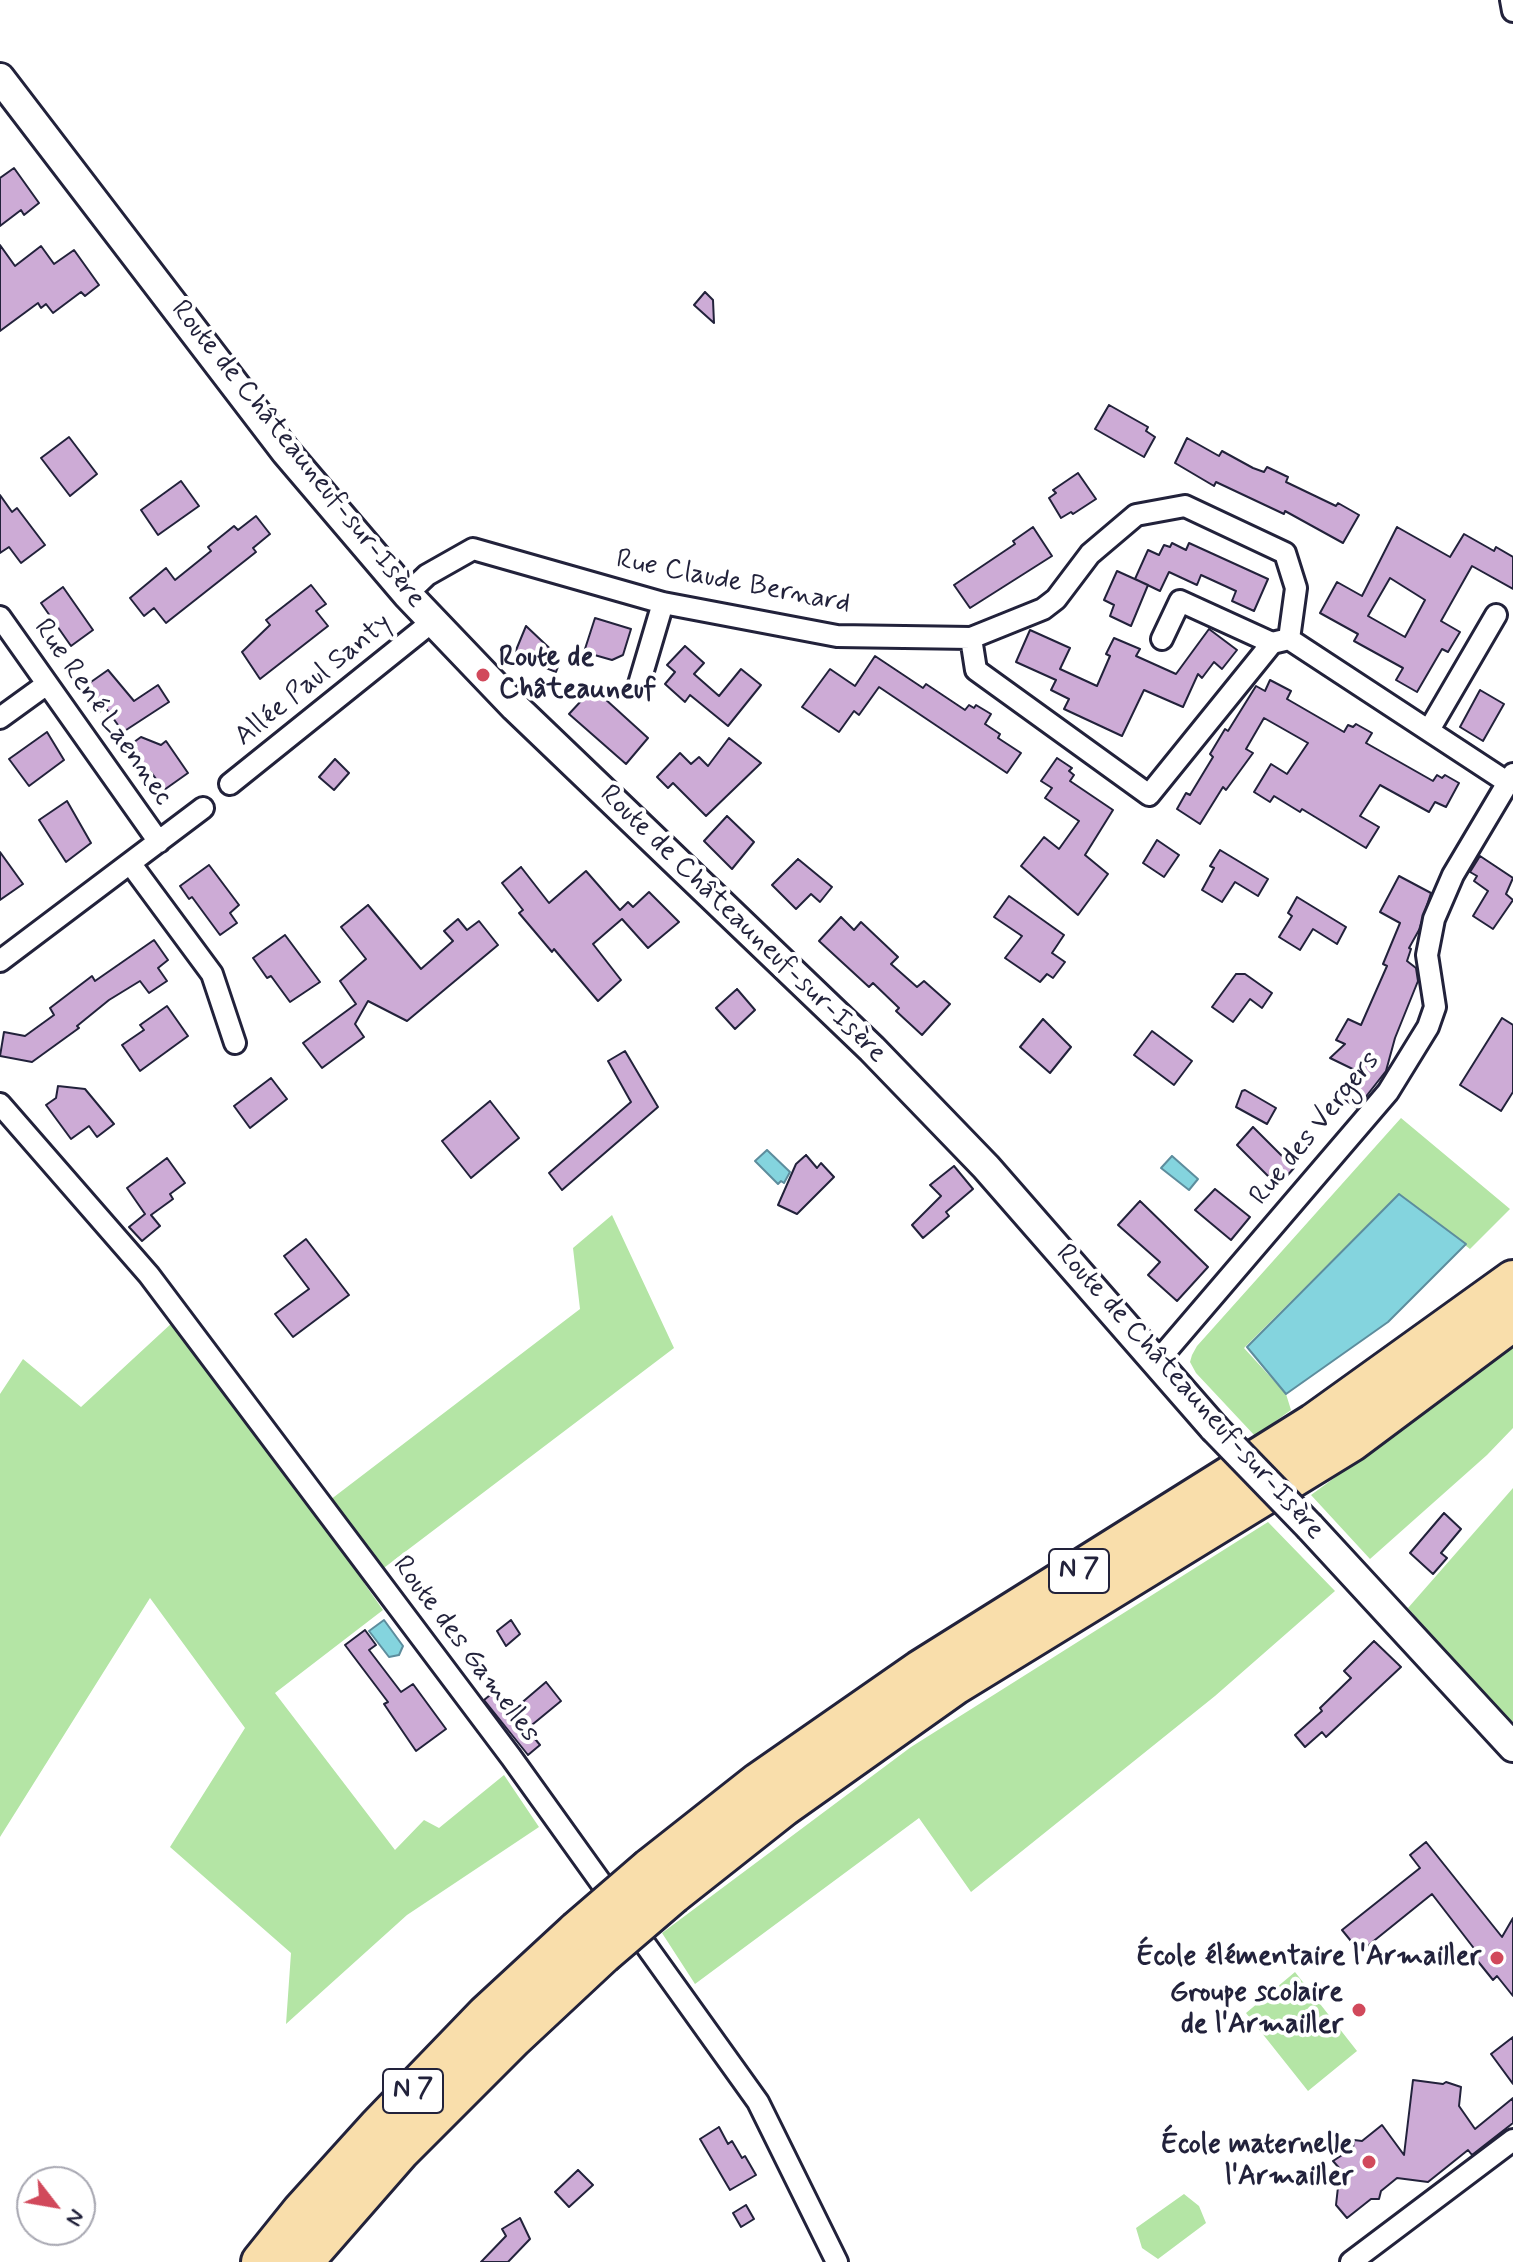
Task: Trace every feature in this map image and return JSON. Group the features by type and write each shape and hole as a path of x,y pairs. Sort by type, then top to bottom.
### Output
{"highway":[{"name":"N 7","path":"261,2262 302,2211 378,2127 486,2015 590,1943 661,1881 759,1782 920,1670 1314,1423 1513,1280"},
{"name":"N 7","path":"661,1881 783,1807 955,1685 1351,1442 1513,1321"},
{"name":"N 7","path":"303,2262 400,2151 513,2038 590,1943"}],"main road":[{"name":"Route de Châteauneuf-sur-Isère","path":"0,78 286,452 407,594 515,707 872,1049 986,1167 1214,1428 1513,1747"}],"street":[{"path":"1511,0 1513,11"},
{"name":"Rue Claude Bernard","path":"407,594 427,575 473,549 663,603 837,636 971,638 1043,609 1056,599 1090,554 1136,515 1185,506 1285,553 1296,588 1280,641"},
{"path":"1162,639 1180,601 1280,641 1510,778"},
{"path":"639,684 663,603"},
{"path":"1429,730 1496,615"},
{"name":"Rue René Laennec","path":"0,617 159,842"},
{"name":"Allée Paul Santy","path":"230,784 433,621"},
{"path":"971,638 976,670 1149,795 1280,641"},
{"path":"0,718 47,684"},
{"name":"Rue des Vergers","path":"1156,1363 1388,1092 1428,1027 1435,1007 1427,955 1434,919 1453,875 1510,778"},
{"path":"0,961 203,808"},
{"path":"130,863 212,974 235,1043"},
{"name":"Route des Gamelles","path":"0,1104 149,1275 438,1664 511,1757 758,2102 837,2262"},
{"path":"1351,2262 1513,2140"}],"green space":[{"path":"1401,1118 1510,1209 1470,1249 1399,1194 1244,1348 1286,1394 1291,1410 1255,1436 1196,1373 1190,1362 1192,1355"},
{"path":"612,1215 674,1348 364,1583 383,1610 275,1693 395,1850 424,1820 439,1828 504,1775 539,1827 407,1915 286,2024 291,1953 170,1847 245,1728 150,1598 0,1837 0,1394 23,1359 81,1407 173,1322 313,1513 580,1309 573,1248"},
{"path":"1513,1347 1513,1428 1370,1559 1311,1495"},
{"path":"1513,1488 1513,1721 1510,1724 1408,1608"},
{"path":"1268,1522 1335,1591 1215,1696 971,1892 919,1818 695,1984 662,1933 911,1747"},
{"path":"1295,1972 1357,2051 1308,2091 1246,2013"},
{"path":"1184,2194 1199,2206 1206,2223 1158,2259 1142,2248 1136,2228"}],"water":[{"path":"767,1150 790,1172 784,1183 781,1181 778,1184 755,1161"},
{"path":"1172,1156 1198,1179 1189,1190 1161,1168"},
{"path":"1399,1194 1466,1244 1388,1322 1286,1394 1247,1347"},
{"path":"384,1620 403,1646 399,1655 389,1657 369,1631"}],"building":[{"path":"14,168 39,203 24,215 21,210 0,226 0,178"},
{"path":"0,245 15,266 41,246 54,264 74,250 99,285 85,296 81,292 53,313 46,304 41,308 38,303 0,331"},
{"path":"705,292 713,300 714,323 694,305"},
{"path":"1109,405 1148,427 1146,431 1155,437 1144,457 1095,429"},
{"path":"69,437 97,474 70,496 41,458"},
{"path":"1187,438 1219,456 1222,451 1264,472 1267,467 1288,477 1286,482 1359,515 1343,543 1285,511 1284,514 1216,482 1214,486 1175,463"},
{"path":"1078,473 1096,499 1061,518 1049,498 1056,493 1053,490"},
{"path":"181,481 199,506 158,535 141,510"},
{"path":"0,495 12,512 17,508 45,545 21,563 9,547 0,553"},
{"path":"256,516 270,534 253,548 256,552 166,623 154,608 144,616 130,598 166,568 175,580 211,551 208,547 234,526 238,530"},
{"path":"1033,527 1052,556 970,608 954,585 1015,544 1013,541"},
{"path":"1397,527 1450,557 1464,534 1494,551 1496,547 1513,557 1513,589 1472,566 1441,621 1460,632 1448,652 1442,649 1417,692 1396,680 1403,668 1354,641 1358,634 1320,613 1337,582 1362,596","holes":["1390,578 1425,600 1405,637 1368,616"]},
{"path":"1172,543 1186,550 1189,543 1268,579 1254,611 1232,601 1236,591 1201,575 1197,585 1169,572 1160,591 1135,579 1148,550 1159,555 1164,545 1170,547"},
{"path":"1117,571 1148,585 1131,626 1110,616 1114,605 1104,600"},
{"path":"311,585 326,604 316,611 328,626 260,679 242,652 270,625 266,620"},
{"path":"63,587 93,630 71,646 41,603"},
{"path":"595,618 631,629 623,655 612,660 584,652"},
{"path":"526,626 561,659 556,672 514,655"},
{"path":"1209,629 1237,650 1222,669 1214,662 1202,678 1198,674 1183,707 1144,690 1122,736 1064,709 1069,699 1051,690 1056,680 1016,662 1030,630 1070,648 1060,669 1097,686 1114,638 1140,649 1136,656 1176,674"},
{"path":"685,646 704,663 694,674 719,696 741,669 761,685 728,726 690,695 685,702 665,684 675,672 667,665"},
{"path":"875,656 923,688 926,684 965,710 969,705 974,708 976,705 991,714 985,724 1000,734 998,738 1021,753 1007,773 879,687 859,715 854,711 839,732 802,707 830,669 855,686"},
{"path":"108,670 134,701 158,685 169,702 123,732 105,707 98,713 81,689"},
{"path":"1270,680 1291,691 1287,699 1344,732 1348,725 1353,727 1356,724 1372,733 1366,743 1433,781 1437,775 1442,778 1445,775 1459,783 1446,807 1435,802 1429,812 1380,785 1360,816 1379,827 1366,848 1302,809 1300,812 1274,796 1270,802 1254,792 1271,764 1287,774 1308,743 1264,718 1246,749 1253,753 1226,790 1223,787 1200,824 1177,809 1186,793 1190,795 1213,757 1210,754 1225,729 1228,731 1256,686 1265,691"},
{"path":"593,688 648,738 626,764 569,714"},
{"path":"1480,690 1504,704 1483,741 1460,727"},
{"path":"47,732 64,760 29,786 9,759"},
{"path":"141,737 161,745 166,741 188,773 164,790 151,772 143,778 123,750"},
{"path":"729,738 761,763 706,816 673,783 668,788 657,777 680,753 691,764 699,757 708,766"},
{"path":"1057,758 1072,768 1069,771 1074,775 1070,781 1113,810 1085,855 1108,874 1078,915 1021,866 1044,837 1059,849 1079,821 1045,798 1052,788 1041,781"},
{"path":"335,759 349,773 334,790 319,777"},
{"path":"67,801 91,843 66,862 39,820"},
{"path":"727,816 754,842 732,869 704,841"},
{"path":"1157,840 1179,855 1164,877 1143,863"},
{"path":"1220,850 1268,879 1258,896 1235,882 1222,902 1202,890 1214,868 1210,866"},
{"path":"0,852 23,884 0,900"},
{"path":"1480,856 1513,878 1506,894 1513,900 1493,929 1473,916 1488,891 1474,881 1477,876 1470,872"},
{"path":"798,859 832,887 820,902 811,894 796,909 772,885"},
{"path":"209,865 239,905 230,913 237,923 220,935 180,886"},
{"path":"521,867 549,903 586,871 620,910 628,902 633,907 649,892 679,922 648,948 622,919 593,944 621,980 598,1001 519,913 523,910 502,883"},
{"path":"1399,876 1431,893 1419,930 1409,948 1407,961 1416,968 1418,981 1395,1038 1386,1071 1357,1108 1345,1100 1363,1074 1330,1058 1345,1044 1336,1040 1348,1019 1361,1025 1387,966 1383,964 1400,923 1380,912"},
{"path":"1009,896 1064,935 1052,953 1065,962 1053,978 1047,974 1040,982 1005,958 1022,936 994,917"},
{"path":"1297,897 1346,927 1337,944 1313,929 1300,950 1279,937 1292,916 1288,913"},
{"path":"368,905 421,969 453,941 444,931 458,919 467,930 479,921 498,945 407,1021 368,1001 355,1024 364,1037 322,1068 303,1043 356,1004 340,981 366,959 341,927"},
{"path":"841,917 854,930 861,922 898,957 891,964 917,987 924,981 950,1004 922,1035 896,1011 899,1008 873,983 869,987 819,941"},
{"path":"285,935 320,982 290,1002 253,958"},
{"path":"154,940 168,960 158,968 167,981 149,993 140,981 109,1000 77,1026 79,1028 32,1062 0,1056 4,1032 25,1036 54,1015 50,1008 92,976 95,981"},
{"path":"1236,974 1245,974 1272,993 1262,1008 1250,999 1233,1022 1212,1007"},
{"path":"737,989 755,1010 735,1029 716,1008"},
{"path":"167,1006 188,1036 140,1071 122,1045 144,1030 140,1025"},
{"path":"1502,1018 1513,1025 1513,1092 1501,1111 1460,1085"},
{"path":"1043,1019 1071,1047 1050,1073 1020,1047"},
{"path":"1152,1031 1192,1061 1174,1085 1134,1055"},
{"path":"625,1051 658,1107 562,1190 549,1173 631,1102 608,1061"},
{"path":"271,1078 287,1099 250,1128 234,1106"},
{"path":"58,1086 85,1089 114,1124 97,1137 89,1126 71,1139 46,1105 56,1098"},
{"path":"1245,1090 1276,1108 1267,1124 1236,1107"},
{"path":"490,1101 519,1138 471,1178 442,1141"},
{"path":"1253,1127 1294,1168 1278,1186 1237,1145"},
{"path":"806,1155 817,1168 821,1163 834,1177 797,1214 778,1205 796,1164"},
{"path":"167,1158 185,1183 170,1194 173,1199 151,1215 160,1226 142,1241 129,1227 145,1214 127,1188"},
{"path":"954,1166 973,1189 946,1212 949,1216 923,1238 912,1225 941,1196 930,1185"},
{"path":"1215,1189 1250,1217 1231,1240 1195,1210"},
{"path":"1140,1201 1208,1267 1177,1301 1148,1275 1160,1262 1118,1225"},
{"path":"306,1239 349,1295 293,1337 275,1314 309,1289 284,1256"},
{"path":"1444,1513 1461,1529 1441,1553 1447,1558 1433,1574 1410,1553"},
{"path":"511,1620 520,1634 506,1646 497,1631"},
{"path":"365,1630 376,1645 369,1650 401,1692 413,1684 446,1729 416,1751 384,1704 388,1702 345,1645"},
{"path":"1374,1641 1401,1667 1326,1737 1322,1732 1305,1747 1295,1735 1322,1711 1320,1708 1351,1678 1344,1671"},
{"path":"546,1682 561,1701 527,1729 540,1745 528,1755 484,1700 495,1691 512,1711"},
{"path":"1426,1842 1502,1937 1513,1918 1513,1996 1497,1976 1493,1980 1472,1954 1476,1951 1432,1894 1360,1952 1342,1930 1420,1868 1410,1855"},
{"path":"1513,2037 1513,2084 1491,2054"},
{"path":"1413,2080 1446,2082 1461,2087 1459,2106 1475,2129 1513,2098 1513,2123 1472,2155 1468,2150 1428,2182 1397,2178 1381,2191 1379,2199 1371,2199 1347,2218 1336,2205 1340,2169 1333,2161 1353,2148 1354,2140 1362,2141 1382,2125 1404,2155"},
{"path":"719,2127 728,2144 732,2141 756,2175 730,2190 700,2139"},
{"path":"578,2170 593,2185 569,2207 555,2192"},
{"path":"746,2205 754,2219 741,2227 733,2213"},
{"path":"520,2218 530,2239 508,2262 481,2262 506,2236 502,2229"}],"place":[{"name":"Route de Châteauneuf","path":"483,675"},
{"name":"École élémentaire l'Armailler","path":"1497,1958"},
{"name":"Groupe scolaire de l'Armailler","path":"1359,2010"},
{"name":"École maternelle l'Armailler","path":"1369,2162"}]}
